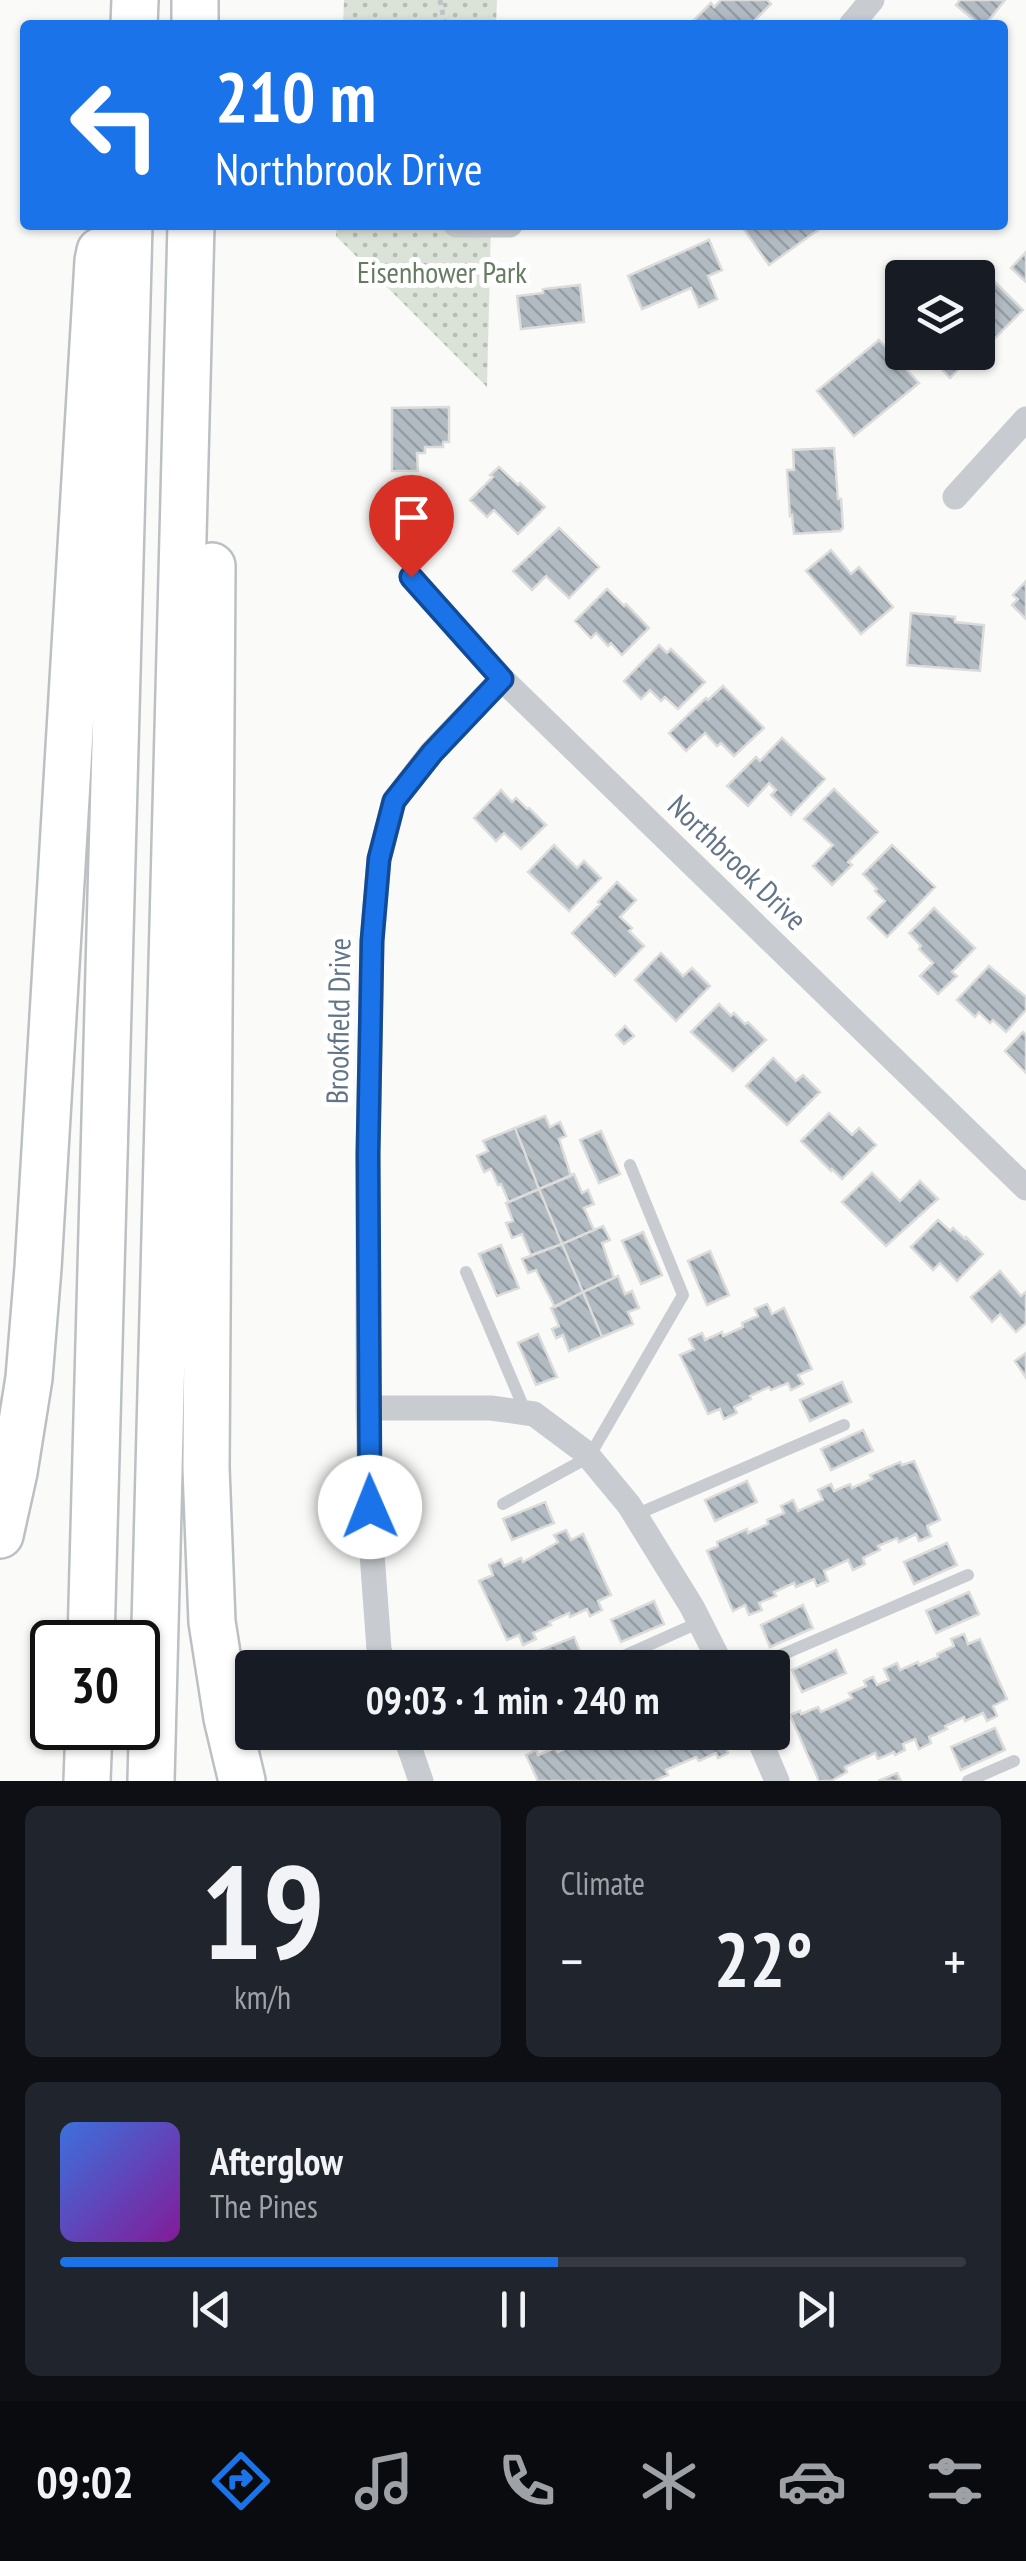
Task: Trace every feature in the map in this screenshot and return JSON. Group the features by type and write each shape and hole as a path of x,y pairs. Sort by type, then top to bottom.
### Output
{"highway":[{"path":"0,1535 29,1378 37,1287 98,260 106,230"},
{"path":"91,1620 128,230"},
{"path":"152,1781 191,230"},
{"path":"190,287 213,435 206,1468 212,1622 242,1781"},
{"path":"88,1750 88,1781"}],"street":[{"path":"855,20 872,0"},
{"path":"955,497 1026,419"},
{"name":"Northbrook Drive","path":"411,577 502,679 1026,1188"},
{"name":"Brookfield Drive","path":"379,1650 368,1408 368,1154 372,941 379,859 394,801 432,753 502,679"},
{"path":"368,1408 491,1408 534,1414 590,1458 635,1514 714,1650"},
{"path":"410,1750 421,1781"},
{"path":"764,1750 778,1781"}],"lane":[{"path":"503,1504 590,1458 683,1295 630,1165"},
{"path":"466,1272 526,1413"},
{"path":"635,1514 844,1425"},
{"path":"790,1651 968,1575"},
{"path":"637,1650 700,1622"},
{"path":"968,1781 1014,1761"}],"green space":[{"path":"344,0 497,0 496,20 343,20"},
{"name":"Eisenhower Park","path":"337,230 491,230 487,387 336,236"}],"building":[{"path":"721,0 767,0 771,4 755,20 694,20 711,3 714,7"},
{"path":"960,0 1005,0 989,20 974,20 956,5"},
{"path":"744,230 818,230 769,265"},
{"path":"709,240 722,270 708,276 717,299 699,307 691,288 642,309 628,276"},
{"path":"1026,252 1026,282 1011,268"},
{"path":"995,282 1023,310 995,338"},
{"path":"580,285 584,322 521,329 517,296"},
{"path":"879,340 885,346 885,370 907,370 919,383 854,436 817,391"},
{"path":"449,407 449,442 443,442 443,447 425,447 425,453 417,453 418,471 392,471 392,408"},
{"path":"834,448 843,528 794,534 787,470 794,470 793,450"},
{"path":"499,467 545,507 518,534 494,510 487,517 470,500"},
{"path":"559,528 599,567 569,598 546,576 532,590 513,571"},
{"path":"831,550 851,574 859,567 893,607 861,634 806,571"},
{"path":"1026,581 1026,619 1012,605 1018,599 1013,595"},
{"path":"607,589 649,628 622,655 596,633 591,638 575,621"},
{"path":"911,613 955,617 955,622 984,625 980,671 907,665"},
{"path":"659,645 667,653 671,649 705,682 678,709 650,690 641,699 624,681"},
{"path":"723,686 764,728 734,756 705,733 686,751 669,733"},
{"path":"782,738 825,779 791,815 771,795 776,790 769,783 748,806 727,786"},
{"path":"834,789 878,832 832,885 813,866 833,845 804,819"},
{"path":"501,790 546,825 521,849 504,833 496,841 474,818"},
{"path":"554,845 577,868 584,861 601,878 569,911 528,872"},
{"path":"892,845 935,887 887,937 868,918 885,901 863,874"},
{"path":"617,882 636,900 620,917 644,946 615,976 572,933"},
{"path":"934,908 975,948 952,972 957,976 938,994 920,976 933,963 909,933"},
{"path":"661,953 683,976 692,968 710,986 676,1021 635,980"},
{"path":"989,966 1026,997 1026,1010 1006,1032 979,1012 975,1017 957,1000"},
{"path":"719,1004 731,1016 734,1013 745,1024 748,1022 766,1040 733,1071 691,1032"},
{"path":"625,1026 634,1036 624,1044 616,1035"},
{"path":"1023,1032 1026,1035 1026,1073 1005,1051"},
{"path":"773,1058 796,1081 803,1075 820,1092 787,1125 746,1086"},
{"path":"829,1113 852,1135 859,1128 876,1145 842,1179 801,1141"},
{"path":"545,1116 550,1127 560,1122 566,1136 559,1139 571,1176 539,1189 515,1128"},
{"path":"515,1128 539,1189 509,1202 491,1169 484,1172 477,1156 488,1151 483,1141"},
{"path":"601,1131 620,1174 599,1183 580,1140"},
{"path":"872,1173 900,1201 920,1181 938,1199 886,1246 842,1202"},
{"path":"574,1174 582,1193 588,1190 594,1204 584,1208 594,1230 562,1244 539,1189"},
{"path":"539,1189 562,1244 531,1255 522,1234 512,1238 506,1223 513,1221 506,1203"},
{"path":"938,1220 950,1231 953,1228 966,1237 983,1254 957,1281 940,1263 933,1270 911,1247"},
{"path":"603,1226 610,1240 602,1243 614,1278 583,1292 562,1244"},
{"path":"643,1232 662,1275 641,1284 622,1241"},
{"path":"562,1244 583,1292 555,1307 536,1270 528,1273 522,1259"},
{"path":"501,1245 519,1288 497,1296 479,1254"},
{"path":"710,1251 729,1295 707,1305 688,1261"},
{"path":"1000,1271 1021,1296 1026,1292 1026,1323 1016,1332 1000,1314 992,1322 971,1297"},
{"path":"618,1276 625,1294 632,1291 639,1308 628,1312 633,1324 602,1337 583,1292"},
{"path":"583,1292 602,1337 569,1351 563,1335 556,1338 552,1329 559,1326 551,1308"},
{"path":"767,1304 772,1314 784,1308 812,1369 798,1375 803,1384 791,1390 788,1383 771,1390 769,1387 734,1407 737,1413 724,1419 720,1409 708,1414 680,1355 694,1349 689,1339 702,1333 705,1340 722,1332 723,1336 743,1327 742,1323 758,1316 755,1309"},
{"path":"538,1334 557,1377 536,1385 518,1343"},
{"path":"1026,1353 1026,1378 1015,1361"},
{"path":"842,1382 851,1402 810,1421 800,1400"},
{"path":"863,1430 873,1451 831,1470 821,1449"},
{"path":"914,1461 940,1520 927,1526 931,1536 919,1541 916,1534 899,1542 897,1538 878,1546 880,1550 863,1558 865,1564 853,1570 848,1560 824,1571 828,1581 817,1586 814,1579 796,1587 794,1583 759,1603 762,1610 749,1615 745,1605 733,1611 707,1551 718,1546 717,1542 768,1524 767,1520 784,1513 781,1506 793,1500 798,1511 823,1500 818,1490 831,1484 834,1491 850,1484 852,1488 872,1479 870,1475 900,1462 902,1465"},
{"path":"747,1481 757,1502 715,1521 705,1500"},
{"path":"545,1502 554,1523 512,1540 503,1519"},
{"path":"566,1530 571,1540 583,1534 611,1595 598,1601 602,1610 590,1616 587,1609 570,1617 569,1613 533,1633 536,1639 523,1645 519,1635 507,1640 479,1581 493,1575 489,1565 501,1559 504,1566 521,1558 523,1562 558,1542 554,1535"},
{"path":"947,1543 957,1565 914,1584 904,1562"},
{"path":"969,1592 979,1614 936,1633 926,1611"},
{"path":"654,1601 664,1624 621,1642 611,1620"},
{"path":"803,1605 813,1628 770,1647 761,1625"},
{"path":"964,1634 968,1644 980,1639 1007,1699 993,1706 997,1716 987,1721 983,1713 965,1721 964,1717 929,1737 931,1743 919,1749 915,1739 903,1744 905,1750 895,1755 894,1752 878,1759 875,1753 845,1767 847,1772 831,1781 819,1781 790,1715 818,1707 821,1712 852,1698 849,1693 866,1686 864,1681 873,1677 877,1685 889,1680 884,1669 897,1663 900,1670 938,1657 937,1654 954,1646 951,1639"},
{"path":"574,1637 580,1650 541,1650"},
{"path":"836,1650 846,1673 802,1692 792,1670"},
{"path":"995,1728 1005,1750 961,1770 951,1747"},
{"path":"536,1750 538,1755 550,1750 728,1753 718,1758 716,1753 699,1761 696,1757 666,1770 668,1775 654,1781 538,1781 526,1755"},
{"path":"897,1773 901,1781 878,1781"}],"route":[{"path":"370,1507 368,1154 372,941 379,859 394,801 432,753 502,679 411,577"}]}
